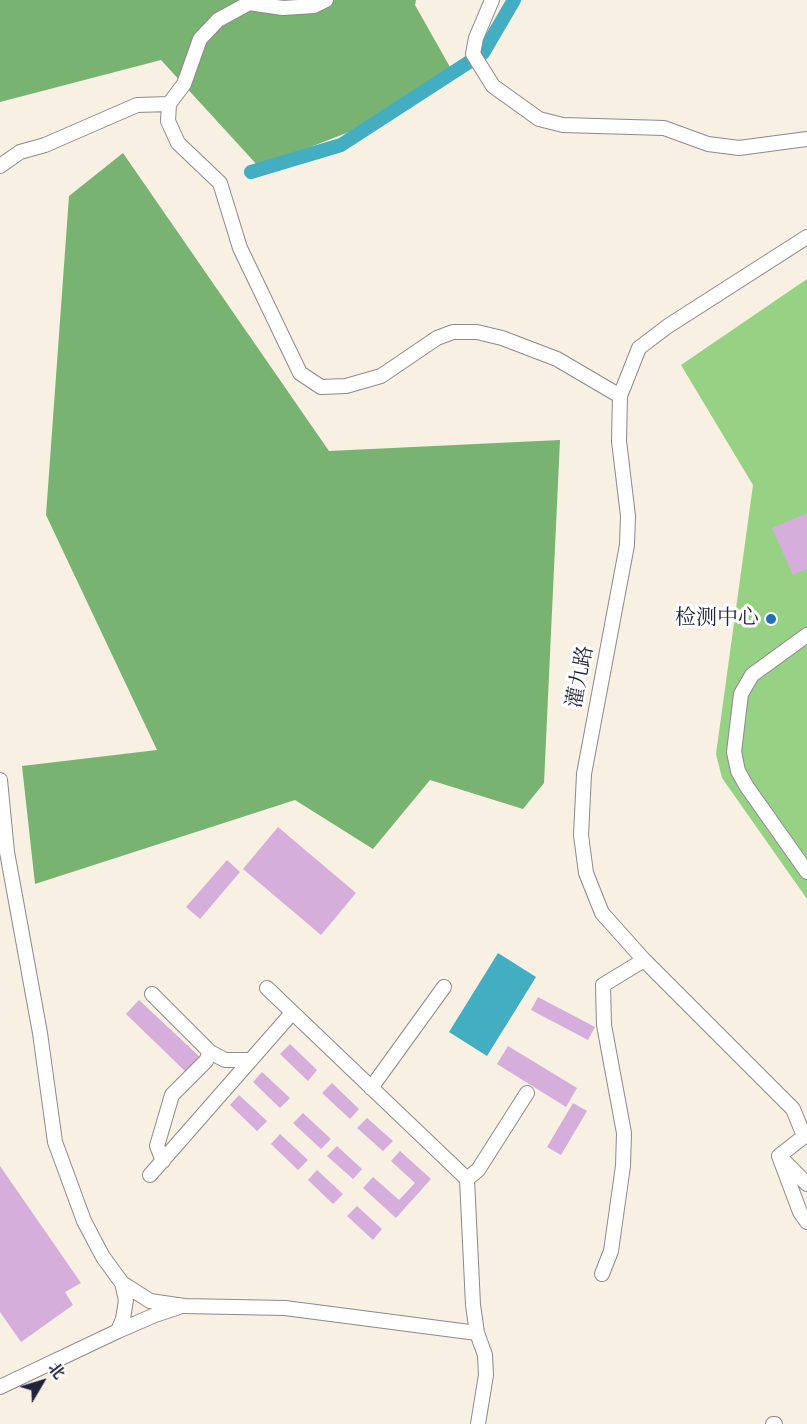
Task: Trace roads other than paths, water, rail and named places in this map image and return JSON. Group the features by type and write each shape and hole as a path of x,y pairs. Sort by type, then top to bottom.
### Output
{"street":[{"path":"326,0 314,6 283,8 249,3 218,20 200,39 184,84 169,104 168,122 178,143 220,183 240,248 300,373 321,387 346,386 381,376 437,338 453,332 477,332 502,338 557,359 620,396"},
{"path":"492,0 476,38 476,60 493,86 539,119 563,125 664,128 708,144 739,148 806,140"},
{"path":"0,166 20,152 45,145 137,105 169,104"},
{"name":"灌九路","path":"806,1135 793,1108 644,960 602,913 586,873 580,836 584,774 627,545 627,516 619,441 620,396 639,348 668,326 807,237"},
{"path":"805,641 752,675 741,694 734,752 738,771 747,787 807,872"},
{"path":"0,780 7,852 40,1033 55,1142 84,1221 103,1257 122,1283 150,1301 184,1306 285,1308 477,1334"},
{"path":"602,1274 611,1251 623,1166 624,1133 604,1025 603,985 644,960"},
{"path":"371,1088 444,987"},
{"path":"267,988 467,1179 473,1305 477,1334 485,1355 486,1376 478,1424"},
{"path":"152,994 210,1052 225,1060 251,1059"},
{"path":"150,1175 292,1012"},
{"path":"163,1161 157,1146 172,1095 206,1061 210,1052"},
{"path":"467,1179 478,1170 527,1094"},
{"path":"779,1156 806,1135"},
{"path":"779,1156 807,1184"},
{"path":"779,1156 800,1212 807,1222"},
{"path":"118,1331 123,1319 126,1300 122,1283"},
{"path":"0,1387 118,1331 155,1315 184,1306"}],"water":[{"path":"498,953 536,977 487,1056 449,1032"}],"waterway":[{"path":"251,172 341,145 483,53 514,0"}],"place":[{"name":"检测中心","path":"771,619"}]}
